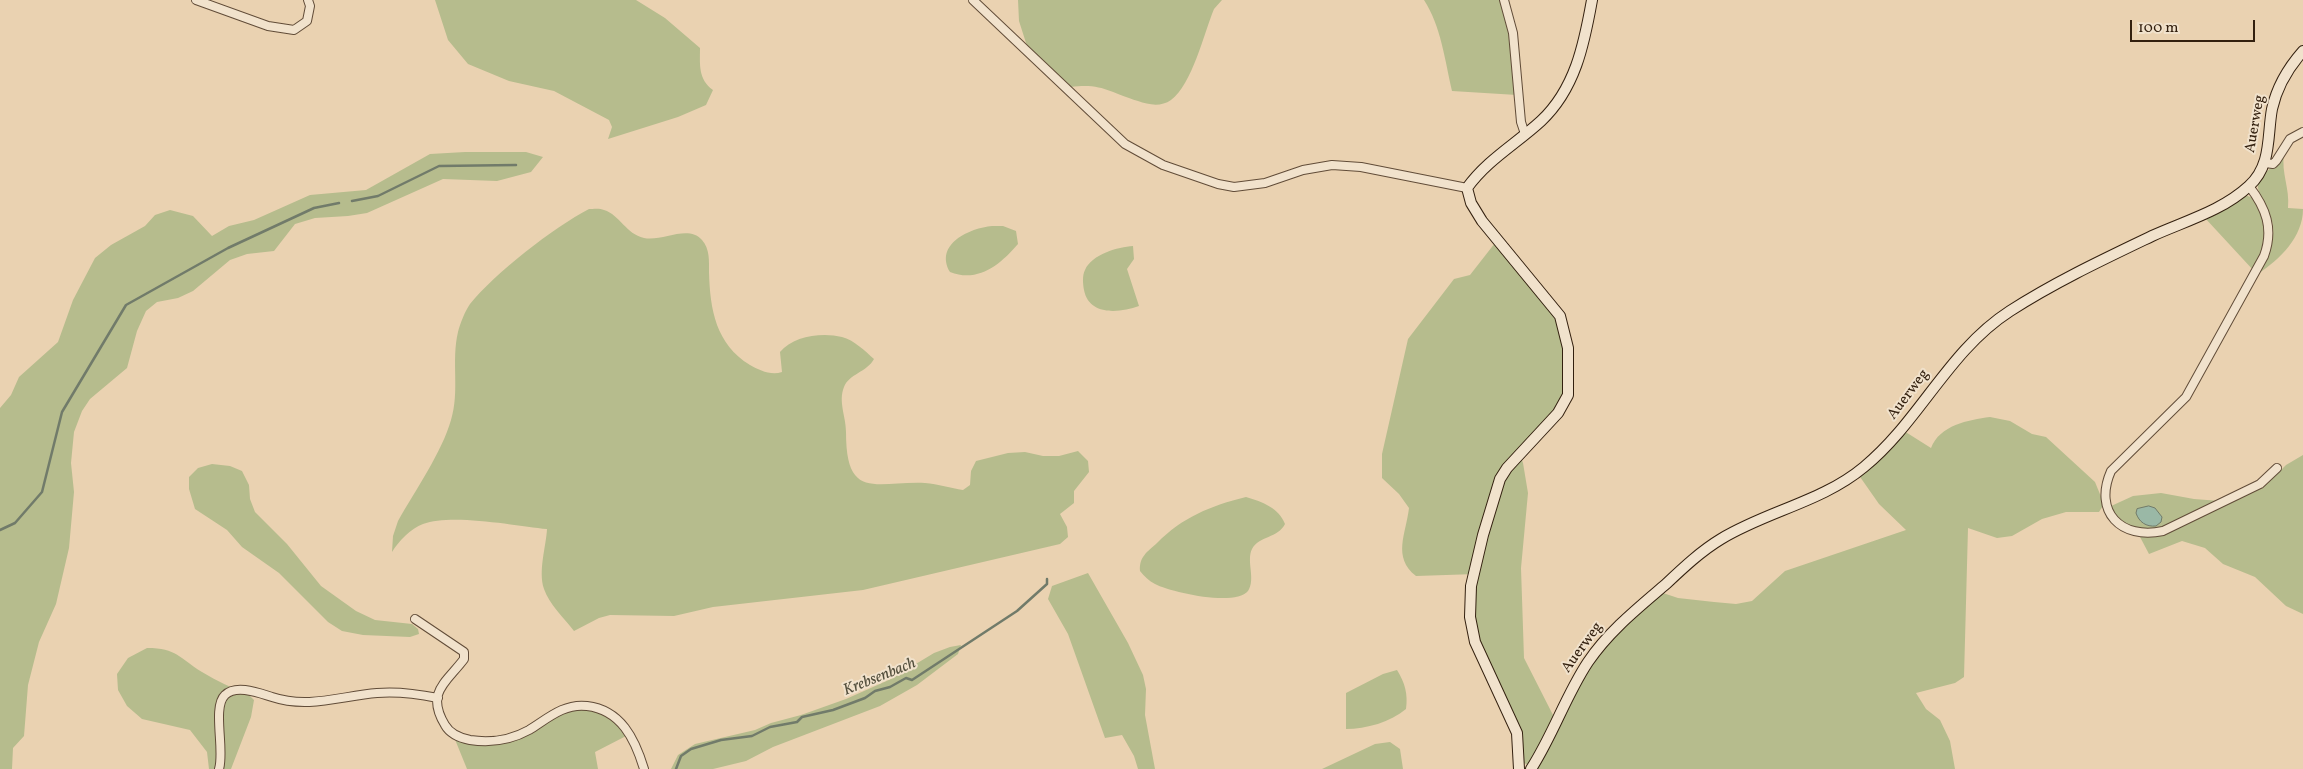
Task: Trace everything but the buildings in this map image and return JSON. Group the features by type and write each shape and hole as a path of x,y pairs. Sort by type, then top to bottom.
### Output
{"street":[{"path":"196,0 268,26 294,30 307,21 310,6 308,0"},
{"path":"973,0 1125,144 1163,165 1218,184 1234,187 1265,182 1304,170 1332,165 1361,167 1467,188"},
{"path":"1504,0 1513,33 1520,122 1525,134"},
{"path":"1467,188 1488,162 1549,113 1566,91 1577,64 1592,0"},
{"name":"Auerweg","path":"1531,769 1588,662 1610,634 1695,558 1735,531 1830,490 1862,469 1903,428 1961,353 1983,331 2009,312 2130,247 2207,213 2249,186 2265,163 2276,93 2299,61 2303,51"},
{"path":"2265,163 2273,164 2290,139 2303,132"},
{"path":"2249,186 2261,200 2268,220 2269,237 2264,256 2186,397 2111,471 2106,484 2106,509 2115,522 2134,531 2153,534 2163,531 2260,484 2277,468"},
{"path":"1467,188 1471,203 1482,221 1560,316 1568,348 1568,396 1558,413 1507,468 1500,479 1483,535 1471,586 1470,618 1475,642 1517,733 1519,769"},
{"path":"415,619 464,652 464,659 445,679 440,688 438,698 441,716 452,733 461,738 481,741 514,736 565,709 580,706 597,708 608,712 626,727 644,769"},
{"path":"219,769 222,749 219,707 226,694 233,690 261,693 295,703 324,702 379,693 402,692 438,698"}],"green space":[{"path":"435,0 636,0 665,18 700,48 702,76 713,90 706,105 678,117 608,139 612,127 609,120 554,91 509,81 468,64 448,40"},
{"path":"1018,0 1222,0 1214,9 1197,58 1185,83 1171,100 1155,105 1091,86 1071,87 1027,46 1019,21"},
{"path":"1424,0 1501,0 1508,20 1517,95 1452,91 1435,21"},
{"path":"526,152 543,157 531,172 497,181 443,179 367,213 315,218 295,224 274,251 247,254 230,260 193,291 178,298 157,302 146,311 137,331 127,368 90,399 82,411 74,432 71,463 74,492 69,548 56,604 39,642 28,685 24,736 13,748 12,769 0,769 0,408 11,395 19,377 58,342 73,300 95,258 111,245 145,226 155,215 170,210 193,216 212,236 229,226 254,220 310,195 366,190 430,154"},
{"path":"2284,154 2283,161 2288,208 2303,209 2302,219 2295,238 2289,246 2258,274 2273,239 2273,226 2259,192 2258,182"},
{"path":"2245,195 2256,199 2266,235 2254,271 2205,218"},
{"path":"589,209 601,209 610,212 632,233 644,238 659,238 682,233 696,235 702,240 708,255 711,300 717,325 729,347 750,365 769,373 782,372 780,352 792,342 817,335 846,338 874,359 867,367 846,383 842,393 847,454 851,469 858,478 867,483 925,483 963,490 970,485 971,471 976,461 1008,453 1025,452 1043,456 1059,456 1078,451 1088,461 1089,472 1074,491 1074,503 1060,514 1067,527 1068,537 1060,544 863,590 713,607 674,616 610,615 599,618 574,631 546,595 542,582 547,529 467,520 435,521 414,529 401,540 392,552 393,536 398,521 435,458 451,420 455,398 456,343 460,325 468,307 494,279 525,252 559,227"},
{"path":"1003,226 1016,231 1018,244 1004,259 979,274 960,275 950,272 946,262 950,246 965,234 983,227"},
{"path":"1495,243 1558,320 1563,338 1566,362 1565,386 1560,404 1518,449 1523,463 1528,493 1521,568 1524,658 1554,717 1535,756 1528,765 1522,762 1473,624 1476,574 1416,576 1409,569 1404,561 1402,545 1409,508 1399,494 1382,478 1382,454 1408,339 1454,279 1470,275"},
{"path":"1133,246 1134,259 1127,269 1139,306 1114,311 1098,308 1087,298 1084,290 1083,277 1088,264 1106,252"},
{"path":"1990,417 2010,421 2032,434 2046,437 2095,482 2104,504 2099,512 2066,512 2042,519 2012,536 1997,538 1968,528 1964,677 1955,683 1916,693 1926,709 1940,720 1950,741 1955,769 1536,769 1580,679 1610,638 1660,592 1678,598 1714,602 1736,604 1752,601 1785,571 1906,530 1879,504 1858,474 1904,431 1931,448 1935,440 1948,429 1964,422"},
{"path":"2303,455 2303,614 2286,606 2255,577 2223,564 2205,548 2182,541 2149,554 2139,535 2160,534 2171,531 2268,483 2286,465"},
{"path":"212,464 230,466 242,471 249,485 250,499 255,512 287,544 321,586 356,611 375,620 412,624 418,629 419,634 410,637 363,635 342,631 328,622 279,573 242,547 227,530 195,509 189,489 189,477 198,468"},
{"path":"2161,493 2194,499 2220,501 2176,523 2148,530 2134,528 2121,520 2109,507 2133,496"},
{"path":"1246,497 1275,510 1285,524 1282,529 1259,542 1252,549 1250,554 1250,586 1248,591 1241,596 1217,598 1174,591 1155,584 1140,571 1144,555 1187,519 1221,504"},
{"path":"1088,573 1128,643 1143,675 1146,689 1145,715 1155,769 1138,769 1134,756 1122,735 1105,738 1068,634 1048,599 1052,586"},
{"path":"961,645 958,654 917,685 880,706 773,747 746,761 713,769 671,769 678,755 695,744 755,730 846,699 891,679 934,653"},
{"path":"147,648 157,648 172,652 202,672 248,694 254,700 251,717 231,769 209,769 207,752 190,730 142,719 127,706 118,690 117,674 128,658"},
{"path":"1397,670 1405,689 1407,698 1406,709 1393,718 1378,724 1346,729 1346,693 1383,674"},
{"path":"588,708 607,715 628,735 595,752 598,769 467,769 454,737 499,742 567,710"},
{"path":"1390,742 1400,749 1403,769 1322,769 1375,744"}],"shaded area":[{"path":"2149,506 2155,508 2162,517 2161,522 2156,526 2149,526 2143,523 2136,513 2137,509"}],"waterway":[{"path":"352,201 378,196 439,166 516,165"},
{"path":"0,530 15,523 42,492 62,412 126,305 228,248 314,208 339,203"},
{"name":"Krebsenbach","path":"676,769 681,756 691,749 721,740 752,736 770,727 797,722 802,717 833,710 865,698 875,691 890,687 906,678 912,680 1017,611 1047,584 1047,579"}]}
